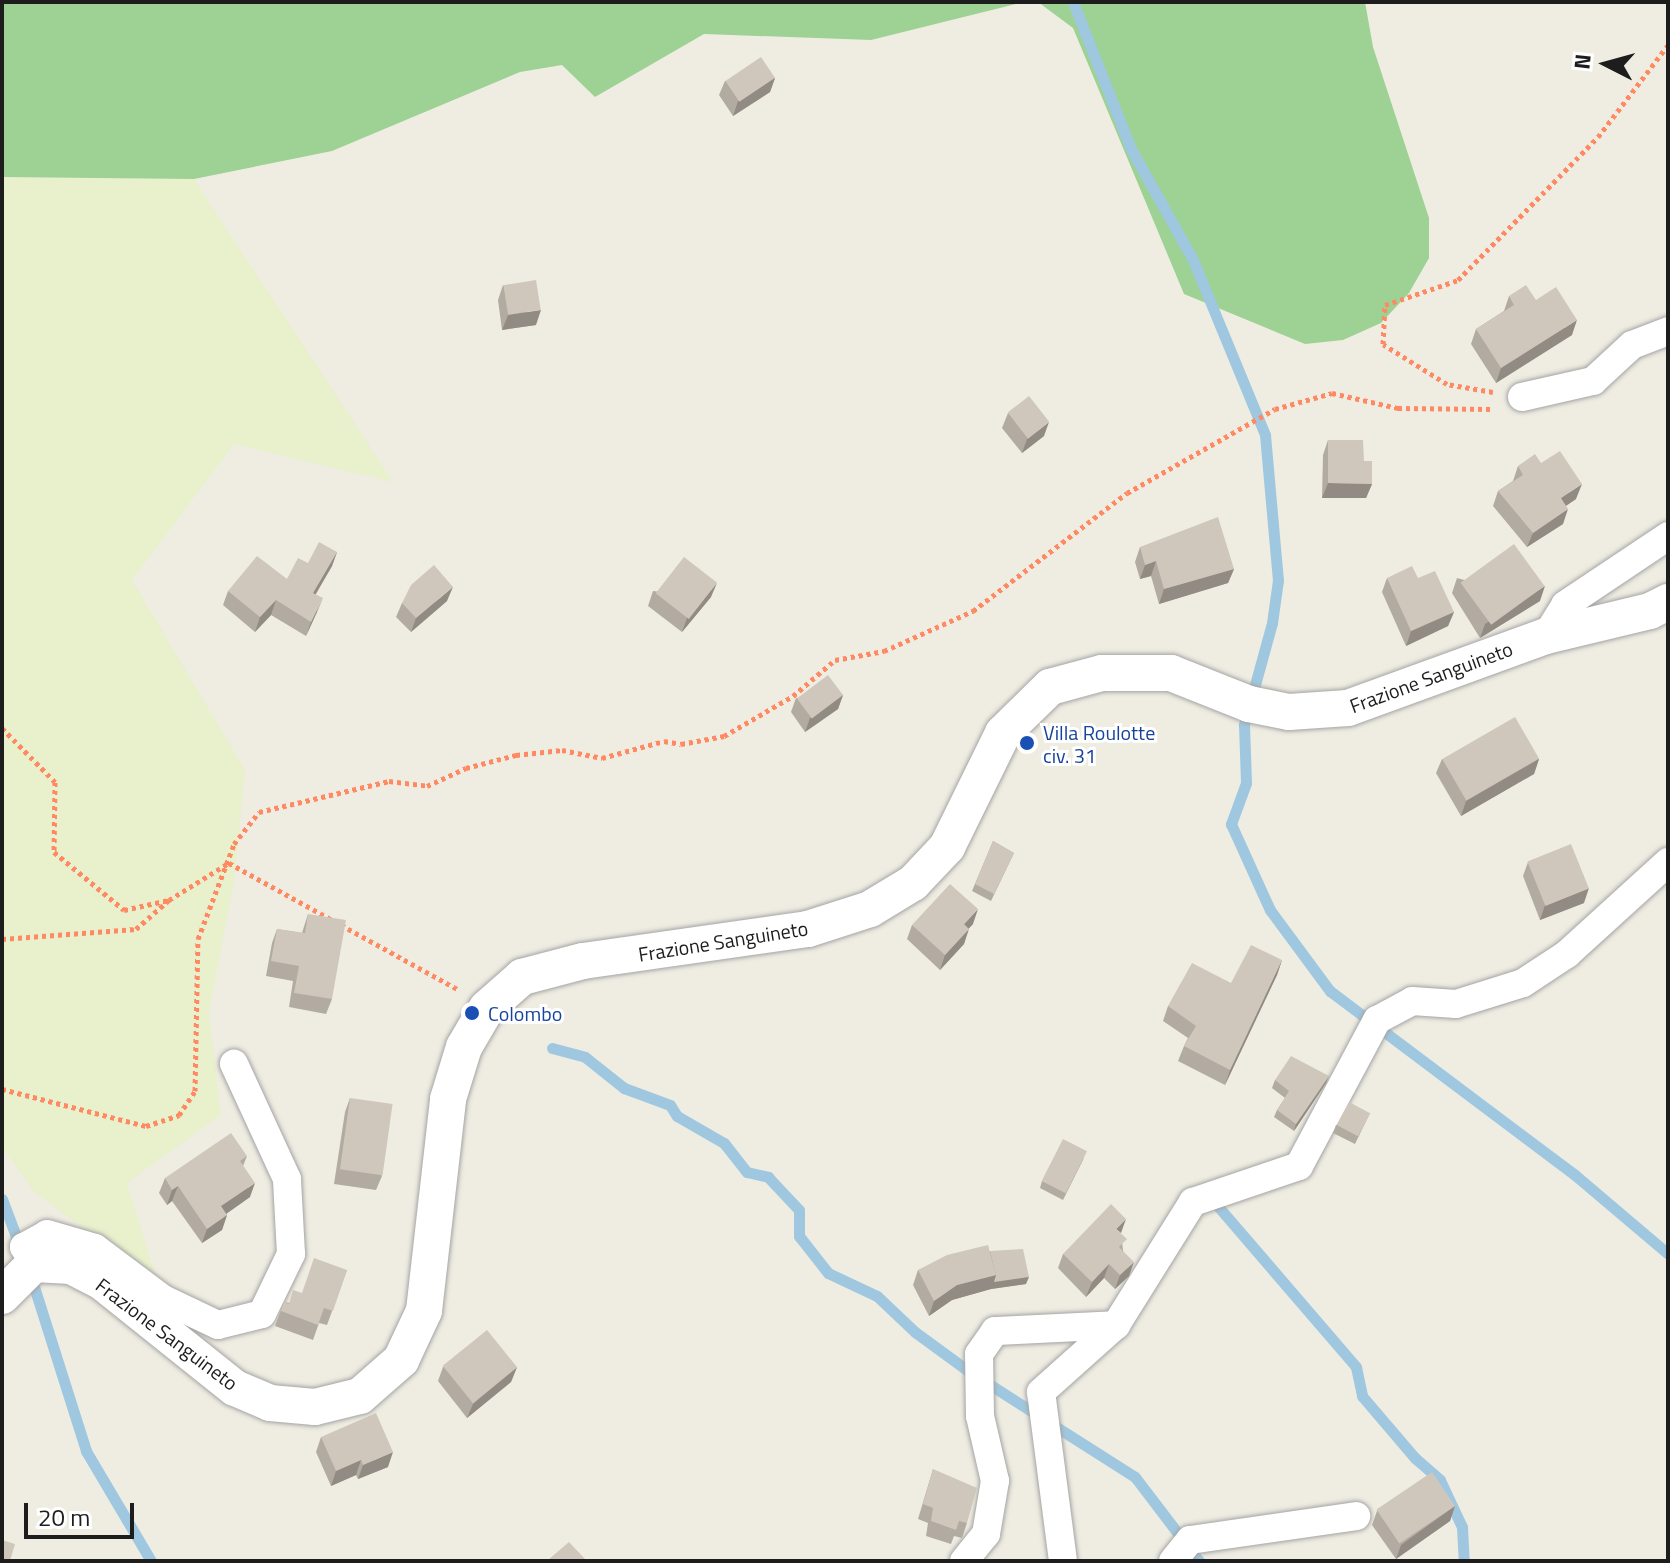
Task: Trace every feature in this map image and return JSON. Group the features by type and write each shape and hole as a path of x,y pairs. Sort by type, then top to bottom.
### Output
{"street":[{"path":"1513,403 1593,381 1632,345 1668,331"},
{"path":"1546,636 1565,605 1668,536"},
{"name":"Frazione Sanguineto","path":"34,1264 71,1266 102,1282 235,1388 270,1403 315,1407 360,1396 401,1360 424,1311 448,1099 464,1047 487,1008 522,977 583,961 808,929 870,909 913,883 947,847 1003,733 1050,687 1102,673 1171,673 1249,704 1289,712 1348,708 1546,636 1650,611 1668,602"},
{"path":"1063,1561 1041,1392 1116,1325 1193,1202 1299,1166 1377,1020 1412,1001 1456,1004 1523,983 1567,954 1668,862"},
{"path":"2,1296 34,1264 24,1247 47,1234 95,1248 163,1299 218,1325 262,1314 291,1254 287,1179 234,1064"},
{"path":"964,1561 986,1534 995,1481 980,1416 979,1354 995,1331 1116,1325"},
{"path":"1173,1561 1190,1540 1356,1516"}],"path":[{"path":"1513,403 1447,384 1383,344 1385,305 1458,280 1598,137 1668,45"},
{"path":"2,1089 146,1126 179,1115 195,1091 198,939 234,844 259,812 281,804 389,781 427,786 466,768 516,755 562,750 602,758 664,741 681,744 724,736 793,696 835,660 884,651 973,611 1127,493 1275,409 1332,393 1398,408 1513,403"},
{"path":"2,728 55,782 54,852 124,910 169,900"},
{"path":"2,939 136,929 169,900 229,863"},
{"path":"229,863 407,958 487,1008"}],"green space":[{"path":"2,2 1024,2 871,40 704,34 595,97 562,65 520,72 332,151 194,179 2,177"},
{"path":"1038,2 1365,2 1373,47 1429,218 1429,258 1409,293 1381,323 1343,340 1305,344 1184,294 1073,28"},
{"path":"2,177 194,179 393,482 234,444 132,580 245,770 235,876 209,1012 221,1115 127,1183 157,1281 35,1193 2,1147"}],"building":[{"path":"761,57 775,78 739,102 725,81"},
{"path":"536,280 541,310 508,315 503,285"},
{"path":"1526,285 1536,300 1556,287 1577,320 1501,368 1476,329 1514,305 1509,296"},
{"path":"1029,396 1049,422 1028,439 1008,413"},
{"path":"1328,440 1363,440 1364,461 1372,461 1372,484 1328,483"},
{"path":"1560,451 1582,484 1561,498 1568,509 1533,533 1498,491 1523,475 1518,466 1535,454 1541,463"},
{"path":"1218,517 1234,569 1164,589 1156,561 1145,565 1140,547"},
{"path":"319,542 337,552 313,593 323,598 311,622 276,600 260,617 228,591 257,556 287,579 298,558 308,563"},
{"path":"1514,544 1545,586 1491,625 1461,583"},
{"path":"684,557 717,583 689,619 656,593"},
{"path":"434,565 453,587 416,618 402,603 411,585"},
{"path":"1412,566 1418,578 1435,571 1454,612 1411,631 1387,578"},
{"path":"828,675 843,695 812,718 797,698"},
{"path":"1515,717 1539,759 1466,801 1442,759"},
{"path":"993,841 1014,853 994,894 975,884"},
{"path":"1571,844 1589,889 1545,906 1527,862"},
{"path":"950,884 978,909 964,924 969,929 945,955 912,925"},
{"path":"308,914 346,920 332,999 294,993 299,966 271,961 277,929 305,933"},
{"path":"1251,945 1282,960 1230,1070 1184,1046 1196,1026 1168,1006 1192,963 1231,983"},
{"path":"1291,1056 1329,1076 1296,1124 1277,1110 1289,1091 1275,1080"},
{"path":"350,1098 393,1104 383,1175 340,1169"},
{"path":"1349,1102 1370,1113 1358,1136 1337,1125"},
{"path":"231,1133 247,1156 240,1161 255,1183 221,1206 227,1215 207,1229 178,1186 172,1190 165,1178"},
{"path":"1063,1139 1087,1151 1066,1193 1042,1181"},
{"path":"1111,1204 1126,1219 1116,1229 1127,1239 1119,1247 1134,1262 1120,1275 1109,1264 1092,1282 1063,1254"},
{"path":"988,1245 996,1275 957,1285 934,1301 918,1270 947,1255"},
{"path":"1023,1249 1029,1277 994,1282 996,1275 990,1251"},
{"path":"314,1258 347,1270 333,1311 324,1308 318,1325 281,1311 284,1302 289,1304 293,1290 302,1293"},
{"path":"487,1330 517,1367 473,1403 443,1366"},
{"path":"376,1413 393,1452 363,1465 361,1460 336,1471 321,1437"},
{"path":"933,1469 977,1488 967,1523 959,1521 956,1530 931,1521 933,1508 923,1504"},
{"path":"1432,1472 1455,1506 1399,1543 1376,1509"},
{"path":"2,1540 15,1544 10,1561 2,1561"},
{"path":"569,1542 585,1559 583,1561 548,1560"}],"waterway":[{"path":"1073,2 1131,149 1193,260 1265,435 1278,580 1272,623 1244,725 1246,783 1231,824 1270,910 1330,991 1575,1175 1668,1254"},
{"path":"552,1048 585,1057 624,1088 670,1105 677,1116 724,1143 747,1172 768,1177 799,1210 799,1236 828,1273 877,1296 915,1332 967,1370 1135,1477 1199,1561"},
{"path":"2,1199 20,1247"},
{"path":"1216,1204 1356,1367 1362,1396 1415,1458 1440,1480 1462,1527 1464,1561"},
{"path":"30,1274 86,1451 151,1561"}],"place":[{"name":"Villa Roulotte civ. 31","path":"1027,743"},
{"name":"Colombo","path":"472,1013"}]}
